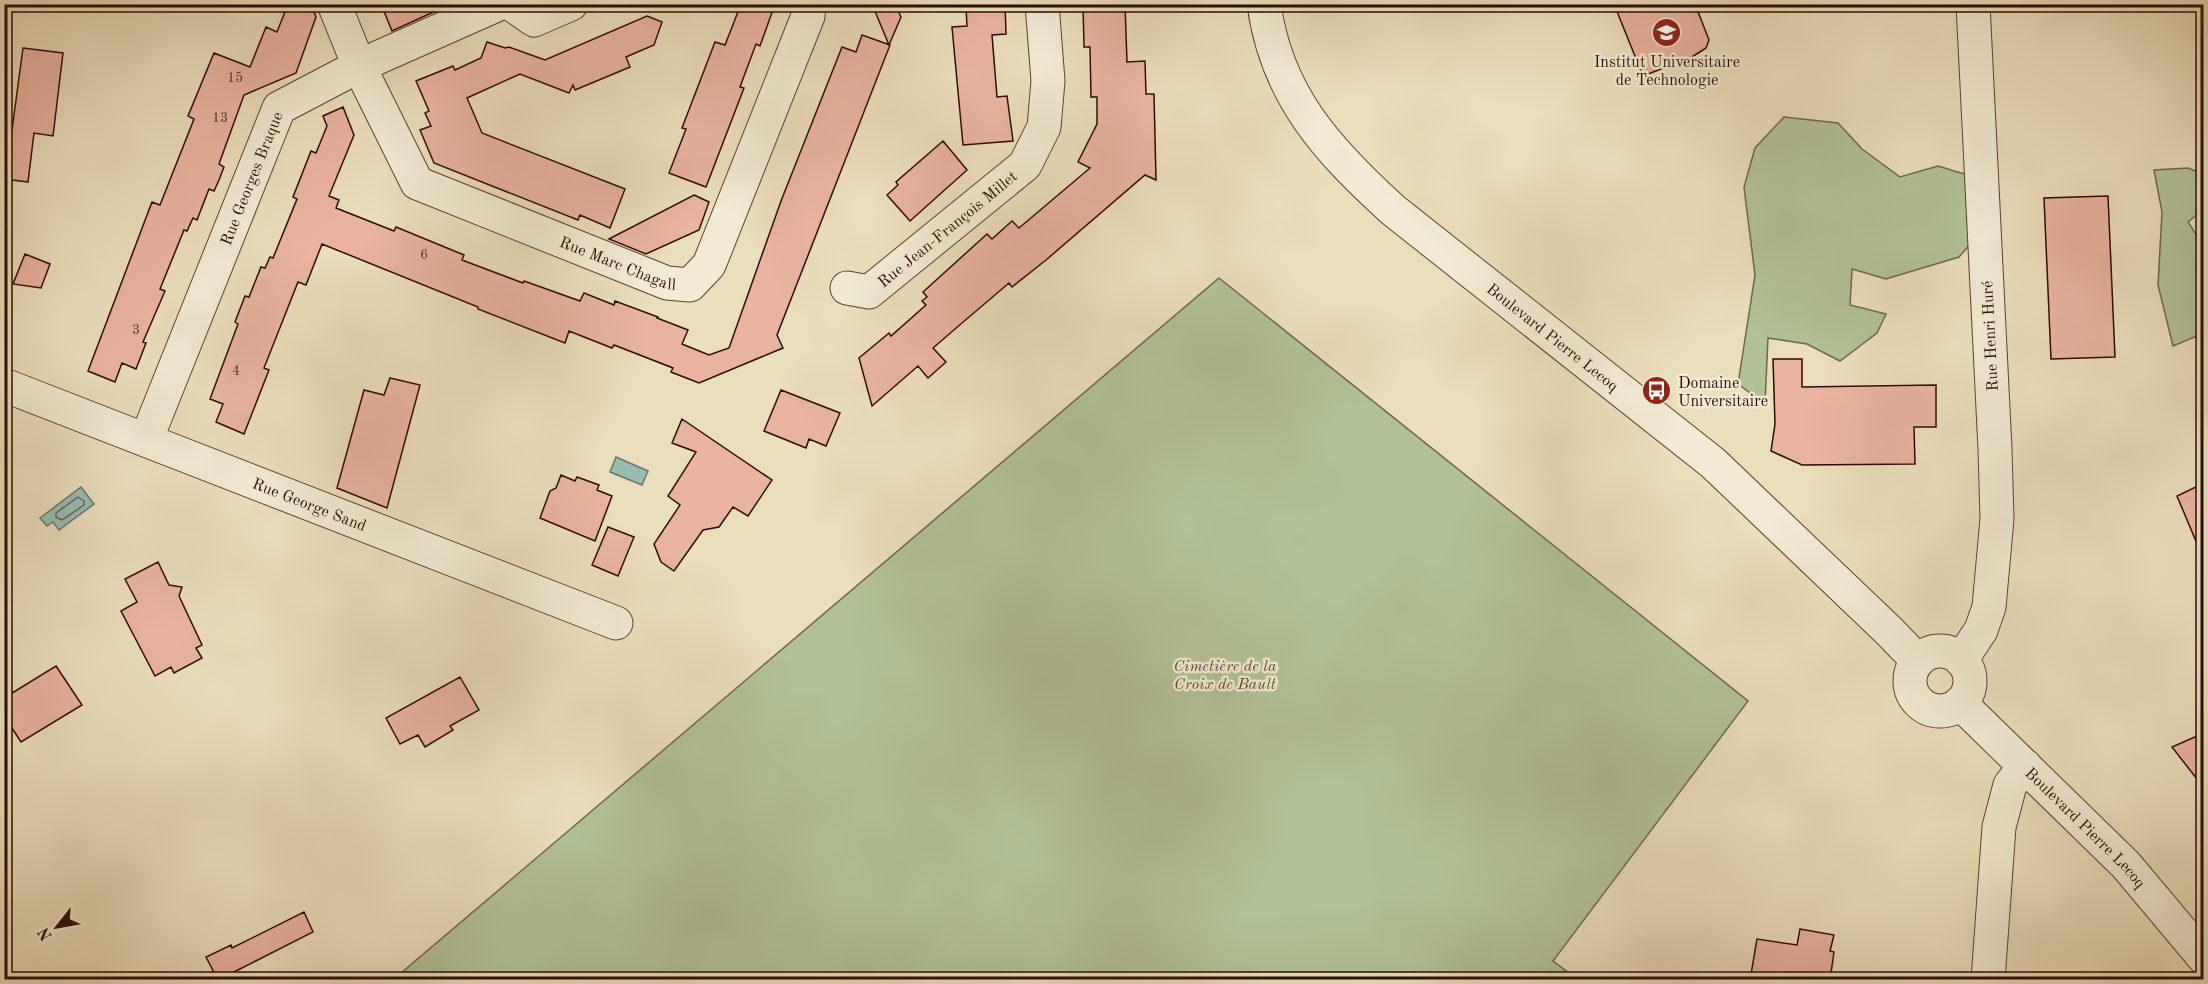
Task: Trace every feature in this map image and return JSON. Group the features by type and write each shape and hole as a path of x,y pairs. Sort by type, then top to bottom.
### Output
{"street":[{"name":"Rue Marc Chagall","path":"334,4 359,66 417,183 667,284 690,285 709,265 808,16 809,4"},
{"name":"Rue Georges Braque","path":"146,440 279,108 359,66 499,4"},
{"path":"511,4 534,20 571,4"},
{"name":"Rue Jean-François Millet","path":"847,288 869,292 1025,165 1044,127 1048,81 1042,4"},
{"name":"Boulevard Pierre Lecoq","path":"1264,4 1276,54 1293,94 1321,139 1354,175 1393,210 1713,463 1918,661"},
{"name":"Rue Henri Huré","path":"1961,660 1981,630 1989,607 1997,519 1973,4"},
{"name":"Rue George Sand","path":"4,385 615,623"},
{"path":"1944,652 1961,660 1970,677 1966,696 1952,709 1932,710 1923,706 1911,690 1912,670 1918,661 1926,655 1944,652"},
{"name":"Boulevard Pierre Lecoq","path":"1960,703 2126,865 2204,958"},
{"path":"1988,980 1999,827 2010,785 2025,766"}],"green space":[{"path":"1784,117 1838,123 1862,149 1900,177 1938,166 1971,176 1973,241 1959,257 1886,279 1852,269 1850,305 1886,314 1877,333 1840,361 1807,344 1768,338 1765,404 1738,384 1755,275 1744,187 1755,148"},
{"path":"2188,168 2203,174 2203,210 2188,222 2203,245 2203,324 2202,334 2173,346 2158,285 2162,212 2154,170"},
{"name":"Cimetière de la Croix de Bault","path":"1219,278 1748,701 1553,961 1577,979 394,979"}],"water":[{"path":"616,457 648,471 642,485 610,472"},
{"path":"81,487 94,504 59,530 53,522 47,526 40,518"}],"building":[{"path":"288,4 311,4 316,17 296,73 244,95 219,164 224,167 219,180 214,191 209,189 197,220 193,218 187,231 184,230 160,289 165,291 143,342 146,343 136,369 122,363 115,382 88,371 152,202 160,205 194,119 188,116 214,53 250,67 266,27 277,32"},
{"path":"381,4 451,4 392,31"},
{"path":"741,4 775,4 760,46 756,44 740,87 744,88 706,187 669,173 686,129 682,128 715,42 725,45"},
{"path":"872,4 895,4 901,17 889,45"},
{"path":"968,4 1005,4 1006,34 992,35 997,97 1007,96 1013,141 963,145 952,27 967,26 966,8"},
{"path":"1083,4 1125,4 1127,62 1145,61 1146,94 1154,94 1156,180 1145,175 1046,260 1012,287 1009,283 933,348 946,362 928,378 918,366 872,406 859,358 889,333 891,336 926,305 922,301 927,297 923,292 987,234 992,239 1012,221 1019,228 1090,168 1078,162 1097,124 1097,97 1091,97 1090,47 1084,47"},
{"name":"Institut Universitaire de Technologie","path":"1614,4 1695,4 1709,40 1706,48 1692,57 1643,76"},
{"path":"647,16 662,22 654,45 626,57 630,67 575,90 573,85 569,93 520,74 467,98 482,133 625,189 610,228 580,215 578,220 434,163 420,130 431,126 425,113 429,111 416,81 453,66 455,70 481,58 487,42 545,60"},
{"path":"862,35 890,45 777,335 783,348 699,383 671,372 673,368 614,345 612,348 569,331 565,343 322,244 306,285 298,282 264,368 269,370 244,434 216,422 223,404 210,399 238,324 235,322 245,296 249,297 261,267 265,268 270,257 273,258 297,199 293,197 311,151 316,153 327,126 323,116 343,107 354,135 329,196 339,200 336,208 394,231 396,227 464,255 462,260 523,283 524,281 580,301 584,293 614,305 615,301 658,317 688,330 682,344 709,355 729,348 781,201 842,47 856,52"},
{"path":"23,48 63,53 53,136 34,133 28,182 4,179 4,129 12,130"},
{"path":"943,141 967,170 910,221 887,195 898,185 896,182"},
{"path":"694,195 709,202 699,230 646,254 609,239"},
{"path":"2108,196 2115,357 2051,359 2044,198"},
{"path":"25,254 50,264 41,288 13,284"},
{"path":"1773,359 1802,359 1802,387 1936,385 1936,427 1914,427 1915,464 1802,465 1771,451 1775,424"},
{"path":"390,378 420,385 387,508 337,488 364,390 384,395"},
{"path":"781,390 840,413 826,446 809,439 806,448 764,431"},
{"path":"682,419 772,480 748,516 733,507 719,527 703,530 674,571 661,562 654,544 680,505 668,496 696,452 672,443"},
{"path":"561,475 575,481 577,477 599,485 597,490 612,496 595,541 540,518 550,491 556,488"},
{"path":"2204,483 2204,558 2203,558 2177,496"},
{"path":"608,527 634,537 618,576 592,565"},
{"path":"158,562 169,585 182,587 179,596 202,645 196,648 202,658 174,673 171,667 155,676 121,611 137,602 125,579"},
{"path":"56,666 82,705 21,742 4,716 4,698"},
{"path":"460,677 479,710 450,726 453,730 425,747 418,735 400,744 386,718"},
{"path":"2204,733 2204,788 2172,747"},
{"path":"304,912 313,932 218,980 206,957 231,945 232,948"},
{"path":"1800,929 1834,935 1830,951 1834,952 1830,980 1750,980 1757,939 1797,945"}],"place":[{"name":"Institut Universitaire de Technologie","path":"1667,33"},
{"name":"Domaine Universitaire","path":"1657,391"}]}
